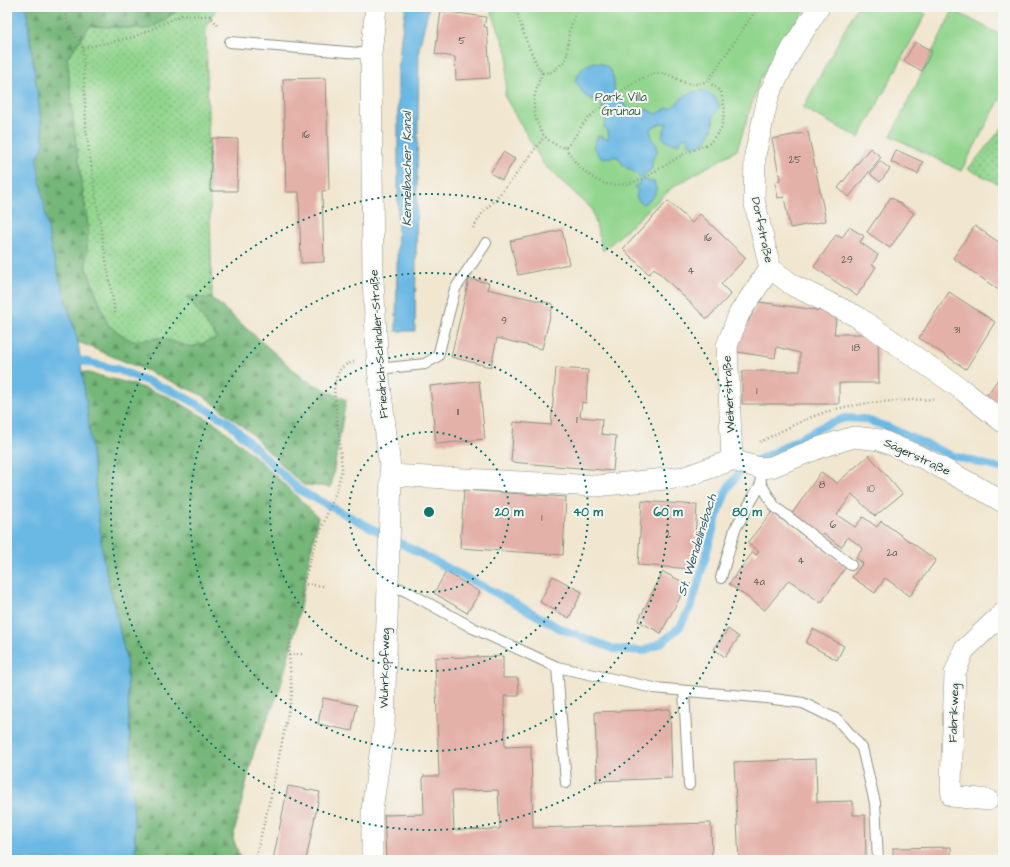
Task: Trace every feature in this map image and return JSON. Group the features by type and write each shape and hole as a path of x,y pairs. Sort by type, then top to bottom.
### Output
{"street":[{"name":"Friedrich-Schindler-Straße","path":"376,7 371,54 373,280 378,364 391,475"},
{"name":"Dorfstraße","path":"819,7 792,49 769,94 755,155 754,200 770,268 794,286 856,316 960,388 1003,422"},
{"name":"Weiherstraße","path":"736,461 727,346 739,314 770,268"},
{"name":"Sägerstraße","path":"736,461 761,476 771,467 821,447 854,437 880,440 923,458 1002,500"},
{"path":"391,475 596,486 685,477 736,461"},
{"name":"Wuhrkopfweg","path":"372,860 372,810 384,727 391,475"},
{"name":"Fabrikweg","path":"988,800 952,796 951,784 955,674 964,650 1003,613"}],"lane":[{"path":"230,42 371,54"},
{"path":"378,364 425,364 438,356 455,289 486,243"},
{"path":"761,476 775,507 851,565"},
{"path":"721,578 734,529 761,476"},
{"path":"387,584 406,590 474,628 557,667 654,688 767,698 803,703 838,720 862,748 875,803 878,860"},
{"path":"557,667 566,783"},
{"path":"684,691 689,785"}],"path":[{"path":"65,7 67,22 83,48 86,130 115,313"},
{"path":"515,7 536,64 542,73"},
{"path":"542,73 552,72 565,61 569,32 578,7"},
{"path":"566,147 597,110 629,86 648,75 659,73 673,76 683,82 695,85 708,81 758,7"},
{"path":"83,48 134,37 182,15 210,16 230,42"},
{"path":"542,73 534,100 534,113 544,137 562,148 566,147"},
{"path":"566,147 574,161 594,178 604,184 621,184 638,181 647,177 684,154 710,143 721,129 725,110 721,92 708,81"},
{"path":"255,860 271,795 292,694 290,655 291,624 302,584 337,489 342,469 334,388 337,375 344,365 357,361 378,364"},
{"path":"302,584 324,586"},
{"path":"290,655 302,654"}],"green space":[{"path":"26,7 182,7 151,29 90,26 67,58 75,137 88,226 86,267 108,325 131,341 159,338 192,347 217,338 187,297 212,298 304,379 346,400 331,487 303,485 246,429 204,396 78,342 51,249 36,160 44,144"},
{"path":"182,7 217,7 206,27 212,298 188,297 217,338 192,347 159,338 131,341 108,325 86,267 88,226 75,137 67,58 90,26 151,29"},
{"name":"Park Villa Grünau","path":"490,7 807,7 760,79 737,150 673,187 603,251 592,209 544,165 505,97 508,55"},
{"path":"857,7 913,7 926,14 859,138 803,108"},
{"path":"953,10 1003,36 1003,94 961,171 891,136"},
{"path":"1003,127 1003,186 968,169"},
{"path":"81,371 132,384 169,397 218,425 262,463 318,517 295,632 279,692 254,751 233,838 241,860 136,860 126,658 103,558"}],"water":[{"path":"7,7 26,7 44,144 37,160 51,249 78,342 87,409 103,558 126,658 136,860 7,860"},
{"name":"Kennelbacher Kanal","path":"406,7 429,7 419,48 415,331 396,331 398,71"},
{"path":"594,62 604,65 611,71 614,79 614,90 621,97 625,107 628,107 630,112 641,107 657,114 667,108 672,108 686,95 698,91 710,93 720,106 713,117 713,127 706,141 700,145 689,145 688,137 683,138 679,143 667,142 662,136 667,123 659,124 650,129 653,141 657,145 657,153 652,160 652,169 643,175 646,181 654,182 657,190 652,198 643,204 638,200 636,196 638,191 634,187 640,183 640,176 623,165 618,157 600,157 593,147 598,136 607,139 609,137 608,131 604,127 608,113 600,103 585,96 575,80 583,67"}],"building":[{"path":"441,11 486,17 484,27 487,27 490,78 456,80 455,57 435,54"},
{"path":"915,42 932,51 922,71 904,61"},
{"path":"326,78 329,190 322,191 324,262 301,263 299,192 286,192 283,79"},
{"path":"808,132 826,221 790,228 784,197 778,198 775,182 780,180 772,139"},
{"path":"212,138 238,139 237,191 210,191"},
{"path":"870,148 881,157 849,197 838,188"},
{"path":"896,150 923,162 918,174 891,162"},
{"path":"503,152 515,159 502,180 490,173"},
{"path":"880,161 890,169 880,182 870,174"},
{"path":"891,197 914,213 890,248 867,232"},
{"path":"668,201 692,223 700,214 746,258 721,284 731,294 707,319 654,268 649,274 623,249"},
{"path":"975,226 1003,245 1003,293 953,258"},
{"path":"849,227 864,236 860,242 878,255 872,265 876,267 857,296 814,267 836,235 842,238"},
{"path":"562,230 569,264 518,275 510,241"},
{"path":"469,279 489,283 487,289 553,304 542,349 497,338 491,367 451,357"},
{"path":"949,292 995,322 966,369 919,338"},
{"path":"759,302 837,313 834,334 878,334 879,383 839,383 839,404 742,404 742,371 800,371 800,353 777,347 775,358 737,352 738,339"},
{"path":"556,368 588,370 586,403 582,402 580,417 602,419 601,434 616,436 613,471 511,462 514,422 551,425"},
{"path":"1003,372 1003,411 985,398"},
{"path":"479,381 485,439 436,444 430,386"},
{"path":"869,455 902,494 875,516 852,494 837,515 855,527 863,517 877,527 881,521 936,560 910,596 885,578 875,593 852,577 863,563 856,558 863,548 848,537 841,547 823,533 821,536 791,515 821,472 837,483"},
{"path":"464,490 566,497 563,555 460,548"},
{"path":"642,501 697,505 693,569 638,565"},
{"path":"772,512 846,567 821,603 789,580 765,610 729,584 753,552 756,555 759,552 747,543"},
{"path":"446,572 480,592 467,613 434,593"},
{"path":"663,572 687,584 661,633 638,621"},
{"path":"553,576 582,592 569,618 540,602"},
{"path":"728,629 739,637 725,657 714,649"},
{"path":"813,629 844,646 837,660 806,643"},
{"path":"503,656 503,678 518,678 519,696 504,696 505,747 531,746 533,828 711,823 712,860 386,860 384,815 424,814 423,776 439,776 435,658","holes":["498,790 500,829 454,830 452,791"]},
{"path":"323,698 357,705 352,731 318,724"},
{"path":"670,709 672,778 597,781 595,712"},
{"path":"816,759 817,802 853,801 853,815 865,815 866,860 739,860 734,762"},
{"path":"288,786 320,792 306,860 273,860"},
{"path":"951,847 951,860 893,860 893,848"}],"waterway":[{"name":"St. Wendelinsbach","path":"71,358 119,370 179,394 227,421 299,490 509,600 559,628 614,649 643,651 661,643 680,627 692,604 717,516 727,489 740,471 755,461 825,425 845,418 863,419 885,426 950,455 1003,469"}]}
